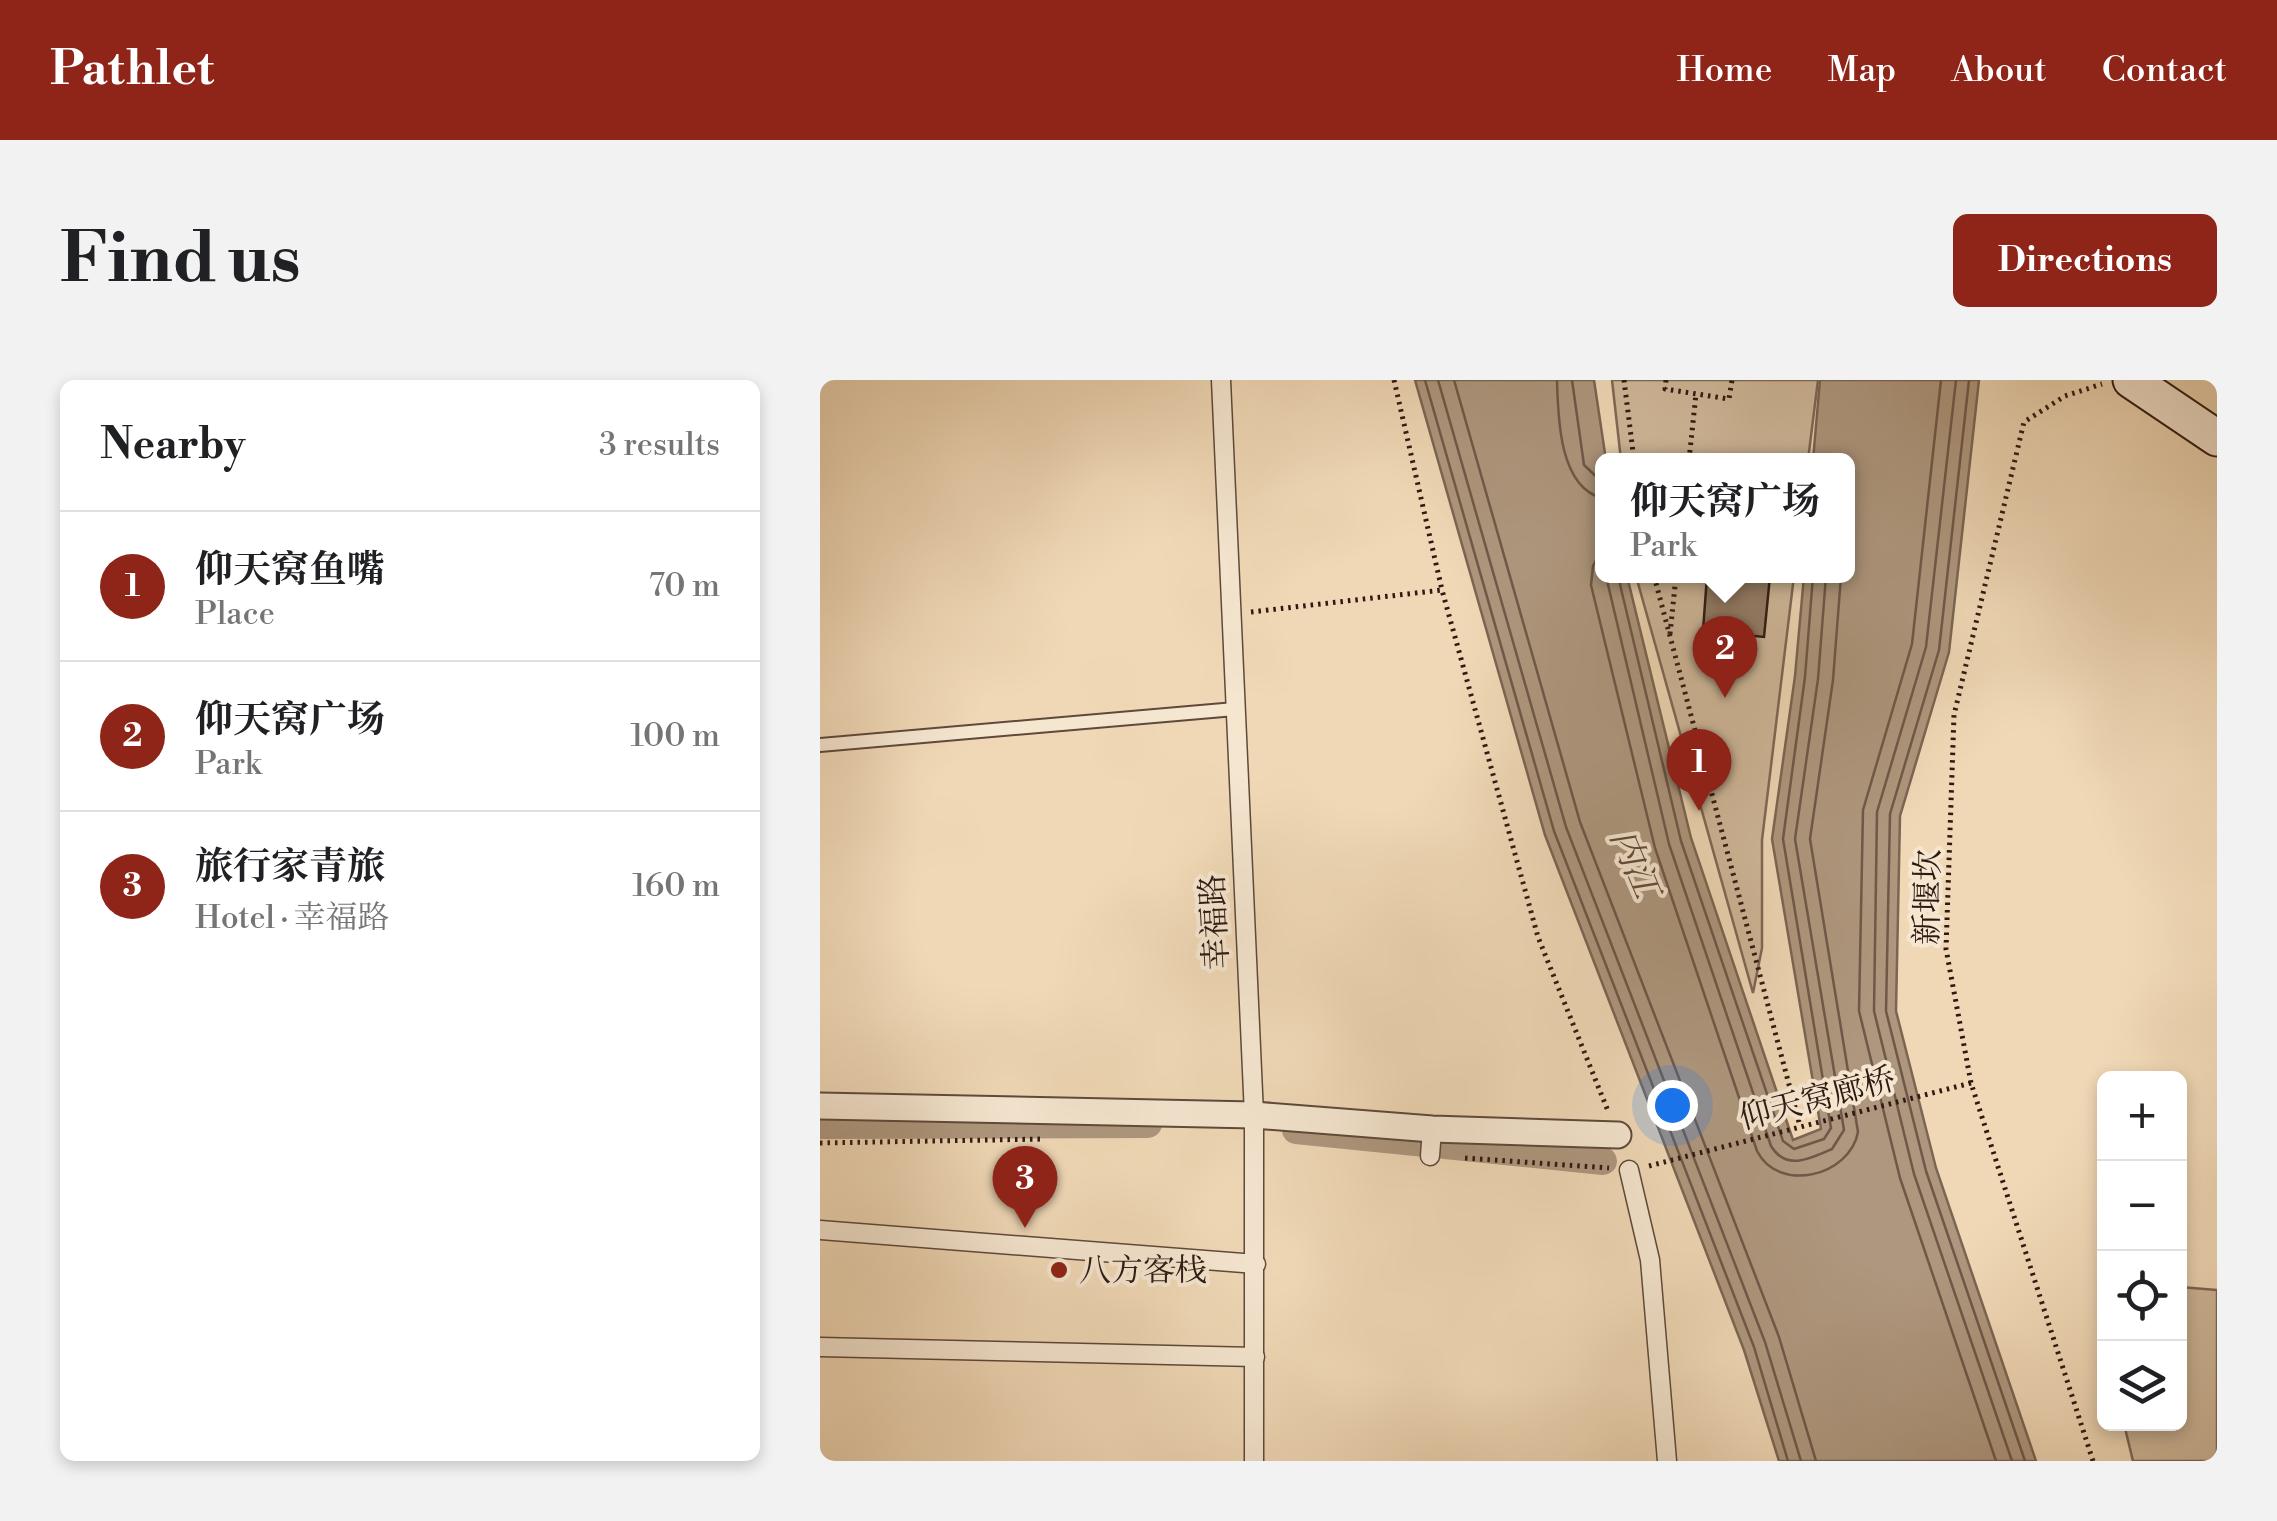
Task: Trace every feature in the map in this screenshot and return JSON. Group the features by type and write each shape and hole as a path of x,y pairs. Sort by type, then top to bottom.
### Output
{"main road":[{"path":"2130,380 2217,438"}],"street":[{"name":"幸福路","path":"1221,380 1254,1127 1254,1461"},
{"path":"820,1106 1254,1127 1618,1135"},
{"path":"1430,1156 1432,1128"},
{"path":"1637,1168 1650,1260 1667,1461"},
{"path":"820,1230 1256,1264"},
{"path":"820,1347 1255,1357"}],"lane":[{"path":"820,745 1234,710"}],"path":[{"path":"1394,380 1442,590 1538,937 1618,1135"},
{"path":"1624,380 1633,453"},
{"path":"1666,380 1664,390 1729,399 1732,380"},
{"name":"新堰坎","path":"2092,1461 1971,1083 1946,948 1954,715 2024,422 2065,396 2115,380"},
{"path":"1690,453 1696,394"},
{"path":"1656,583 1800,1126"},
{"path":"1670,637 1675,583"},
{"path":"1232,614 1442,590"},
{"name":"仰天窝廊桥","path":"1637,1168 1971,1083"},
{"path":"820,1143 1057,1139"}],"shaded area":[{"path":"1612,380 1818,380 1809,453 1620,453"},
{"path":"1638,583 1793,583 1762,840 1762,948 1753,993"},
{"path":"2187,1288 2217,1290 2217,1461 2133,1461 2126,1431 2187,1431"}],"water":[{"name":"内江","path":"1415,380 1594,380 1605,453 1595,453 1595,583 1629,583 1691,838 1793,1140 1821,1129 1772,839 1795,676 1803,583 1855,583 1855,453 1814,453 1820,380 1979,380 1949,652 1900,816 1896,1011 1936,1168 2036,1461 1779,1461 1744,1350 1545,835"}],"building":[{"path":"1706,583 1769,583 1764,637 1703,631"}],"waterway":[{"path":"820,1125 1148,1124"},
{"path":"1296,1130 1603,1161"}],"place":[{"name":"仰天窝广场","path":"1725,698"},
{"name":"仰天窝鱼嘴","path":"1699,811"},
{"name":"旅行家青旅","path":"1025,1228"},
{"name":"八方客栈","path":"1059,1270"}]}
